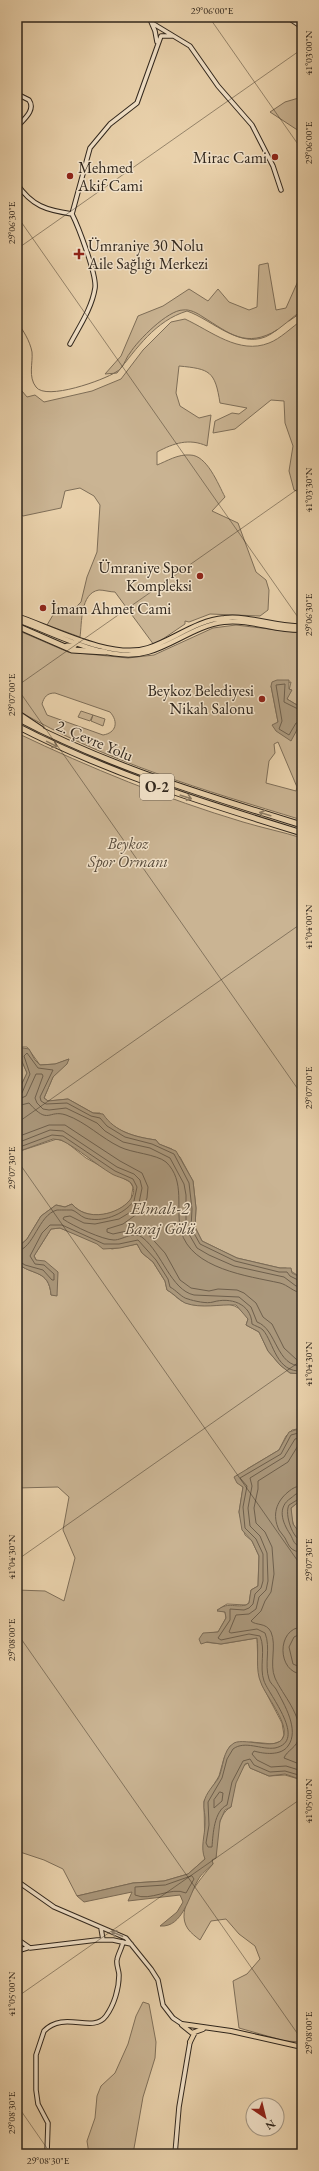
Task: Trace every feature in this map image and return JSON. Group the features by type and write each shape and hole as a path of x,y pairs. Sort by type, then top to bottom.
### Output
{"highway":[{"path":"17,626 72,650 105,652"},
{"path":"44,637 72,646 76,639"},
{"path":"17,713 35,723 46,734"},
{"name":"2. Çevre Yolu","path":"17,718 46,734 171,785 302,825"},
{"name":"2. Çevre Yolu","path":"17,726 67,751 144,783 302,832"}],"main road":[{"path":"17,616 105,652 132,655 142,651 165,646 212,622 270,623 302,630"},
{"path":"17,620 32,623"},
{"path":"292,627 302,626"},
{"path":"76,639 115,650 142,651"},
{"path":"182,2024 231,2030 302,2047"},
{"path":"182,2024 192,2033 208,2028"},
{"path":"190,2042 189,2030 190,2027 193,2026"},
{"path":"190,2042 196,2028 193,2026"}],"street":[{"path":"149,17 157,42"},
{"path":"287,17 302,27"},
{"path":"152,23 190,46 218,86 252,125 273,166 282,190"},
{"path":"155,32 161,29"},
{"path":"70,344 91,303 95,286 78,225 72,214 90,148 110,124 137,103 157,42 161,35 161,29"},
{"path":"155,32 161,35 173,36"},
{"path":"17,94 29,100 32,106 31,110 17,127"},
{"path":"17,184 26,197 33,203 54,211 72,214"},
{"path":"17,1881 54,1907 126,1938 158,1980 164,2005 173,2018 182,2024"},
{"path":"100,1927 103,1940"},
{"path":"17,1938 28,1948"},
{"path":"17,1951 71,1942 103,1940 131,1944"},
{"path":"48,2154 48,2123 38,2104 36,2090 36,2055 44,2031 66,2020 80,2024 101,2021 105,2017 114,2001 119,1975 117,1961 123,1942"},
{"path":"175,2154 179,2107 190,2042"}],"green space":[{"path":"302,97 302,133 270,112 285,102"},
{"path":"268,263 276,310 286,308 302,272 302,310 271,334 260,339 239,337 228,333 197,315 187,311 165,321 156,328 117,373 105,374 121,356 138,316 163,306 189,289 208,301 218,289 229,302 249,310 257,307 259,265"},
{"path":"185,319 226,340 247,346 258,346 269,343 282,336 302,320 302,493 294,490 289,471 293,446 285,423 284,401 271,400 235,429 213,433 215,421 232,413 239,414 247,408 220,403 216,384 213,378 204,371 198,369 179,366 176,393 180,406 199,418 211,415 207,446 194,442 188,442 169,446 157,452 157,465 177,457 190,455 196,456 207,465 225,497 212,511 238,523 256,572 266,580 269,590 268,610 260,616 210,614 189,622 185,621 185,624 154,645 115,592 99,590 93,592 85,602 80,637 47,625 56,610 76,607 81,602 87,577 97,552 100,505 94,496 80,488 65,491 61,508 23,516 17,511 17,385 27,397 35,395 44,402 92,391 121,379 143,350 171,322"},
{"path":"236,625 302,633 302,708 287,699 291,682 271,686 278,722 302,725 302,820 192,786 120,760 85,745 17,710 17,630 68,652 128,658 154,655 213,628","holes":["55,693 110,712 115,720 115,726 111,732 103,735 47,715 42,704 45,697","278,742 297,787 296,791 266,783 269,761 275,753 274,744"]},
{"path":"81,711 93,715 90,721 78,717"},
{"path":"93,715 105,719 103,726 91,721"},
{"name":"Beykoz Spor Ormanı","path":"17,733 100,770 157,793 243,822 302,838 302,1278 286,1268 237,1258 202,1241 195,1227 196,1208 193,1181 180,1157 172,1149 159,1144 156,1140 132,1135 118,1129 100,1113 93,1113 68,1099 48,1101 44,1098 53,1077 69,1059 56,1064 40,1065 27,1047 17,1047"},
{"path":"17,1056 20,1056 27,1073 17,1094"},
{"path":"57,1139 66,1142 86,1158 130,1182 133,1187 131,1199 125,1205 111,1213 102,1215 86,1213 78,1210 72,1204 65,1207 56,1205 41,1216 27,1239 17,1248 17,1152"},
{"path":"60,1228 112,1249 137,1244 142,1253 153,1262 165,1281 167,1290 182,1301 193,1305 227,1304 235,1306 242,1311 248,1319 246,1325 259,1332 268,1351 280,1365 290,1373 302,1374 302,1428 292,1430 286,1436 279,1450 247,1469 239,1484 243,1487 239,1512 245,1535 252,1541 259,1556 258,1586 251,1590 249,1603 246,1605 227,1604 217,1610 225,1612 226,1618 218,1632 209,1633 204,1642 221,1644 257,1638 258,1666 262,1685 282,1723 284,1735 281,1741 273,1744 251,1742 230,1746 224,1758 219,1776 204,1801 205,1859 188,1874 164,1881 133,1883 77,1896 63,1869 44,1860 17,1851 17,1590 45,1591 64,1601 75,1558 63,1530 69,1497 58,1487 17,1488 17,1263 43,1277 50,1287 51,1295 57,1295 34,1256 51,1229"},
{"path":"302,1499 302,1545 294,1526 291,1508"},
{"path":"248,1763 250,1768 269,1776 285,1775 302,1780 302,2042 285,2041 239,2028 233,1981 247,1974 260,1959 255,1946 239,1934 226,1919 211,1921 200,1940 188,1929 185,1921 184,1913 190,1895 213,1864 212,1860 216,1857 218,1829 222,1816 231,1807 233,1789 237,1776"},
{"path":"143,2002 149,2004 156,2042 155,2058 143,2097 133,2154 89,2154 87,2141 95,2118 97,2096 101,2086 115,2073 128,2044 136,2016"}],"water":[{"path":"277,680 289,680 289,689 292,690 287,699 302,708 302,725 299,726 291,741 276,731 272,725 278,722 271,686 272,682"},
{"name":"Elmalı-2 Baraj Gölü","path":"17,1047 29,1049 35,1060 40,1065 55,1064 69,1059 67,1064 53,1077 44,1098 48,1101 68,1099 93,1113 103,1114 113,1125 126,1133 156,1140 159,1144 176,1151 193,1181 196,1208 195,1227 202,1241 237,1258 280,1268 291,1268 292,1273 302,1278 302,1374 290,1373 280,1365 268,1351 259,1332 246,1325 248,1319 236,1305 191,1305 183,1302 167,1290 165,1281 153,1262 142,1253 137,1244 120,1248 103,1249 97,1244 60,1228 51,1229 34,1256 36,1260 45,1261 58,1272 57,1296 51,1295 50,1287 43,1277 17,1263 17,1248 27,1239 41,1216 56,1205 65,1207 72,1204 81,1211 92,1214 104,1214 115,1211 124,1205 131,1198 134,1191 130,1182 112,1174 61,1140 53,1139 17,1152 17,1094 27,1073 20,1057 17,1056"},
{"path":"302,1428 302,1499 291,1508 293,1524 299,1532 302,1545 302,1642 298,1647 302,1663 302,1780 285,1774 269,1776 250,1768 248,1763 245,1764 236,1783 231,1807 225,1810 220,1821 216,1858 212,1860 213,1864 199,1878 184,1909 174,1922 168,1925 160,1926 177,1912 183,1902 180,1895 128,1901 132,1892 84,1902 77,1896 133,1883 164,1881 188,1874 205,1859 203,1846 205,1821 204,1802 220,1775 227,1750 234,1743 239,1742 262,1744 276,1743 281,1740 284,1735 284,1729 279,1716 259,1678 257,1638 221,1644 207,1642 201,1644 199,1639 203,1633 218,1632 226,1618 225,1612 217,1611 227,1605 246,1605 249,1603 251,1590 258,1586 259,1556 252,1541 242,1530 239,1512 243,1487 237,1483 234,1477 279,1450 289,1432"}],"waterway":[{"path":"17,322 30,344 32,352 32,379 36,387 42,391 51,392 75,388 110,376 123,366 128,355 146,334 162,320 177,311 188,310 198,314 238,337 256,338 266,336 277,330"},
{"path":"289,321 302,312"}],"place":[{"name":"Mirac Cami","path":"275,157"},
{"name":"Mehmed Akif Cami","path":"70,176"},
{"name":"Ümraniye 30 Nolu Aile Sağlığı Merkezi","path":"79,254"},
{"name":"Ümraniye Spor Kompleksi","path":"200,576"},
{"name":"İmam Ahmet Cami","path":"43,608"},
{"name":"Beykoz Belediyesi Nikah Salonu","path":"262,699"}]}
